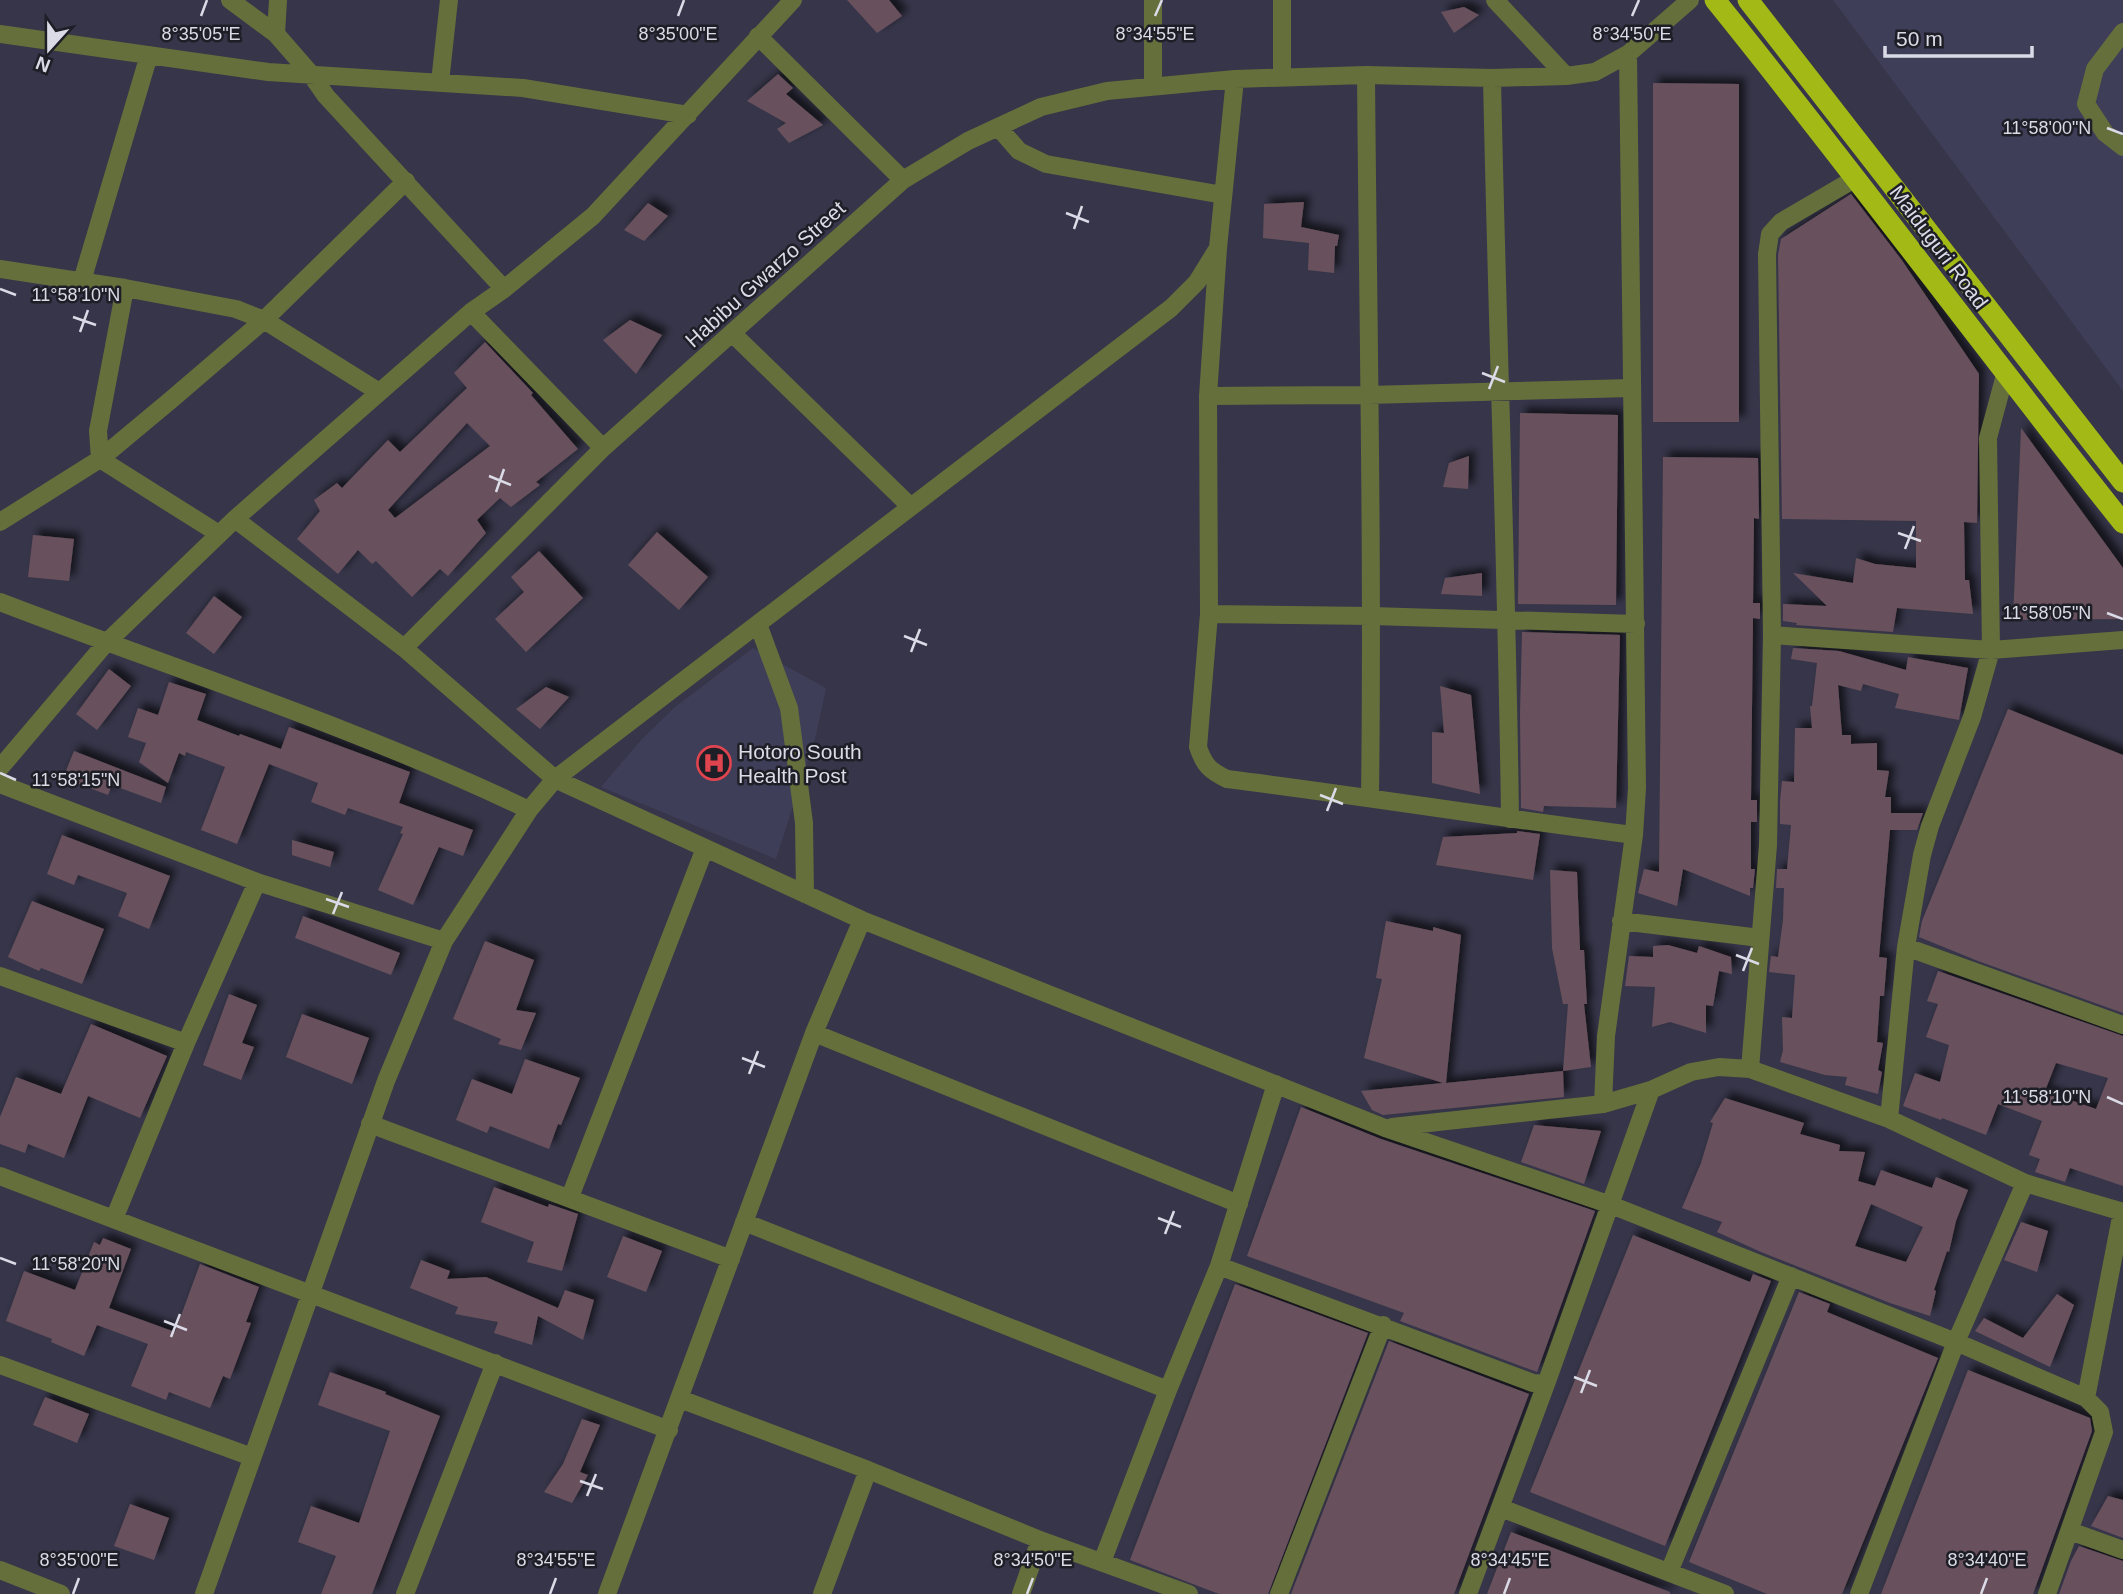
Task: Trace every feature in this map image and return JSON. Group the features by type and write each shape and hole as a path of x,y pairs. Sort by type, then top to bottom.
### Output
{"highway":[{"name":"Maiduguri Road","path":"1715,0 2123,523"},
{"name":"Maiduguri Road","path":"1748,0 2123,482"}],"street":[{"path":"230,0 276,34 326,96 504,289"},
{"path":"276,34 278,0"},
{"path":"440,82 449,0"},
{"path":"0,768 106,643 235,519 471,312 504,289 593,216 793,0"},
{"path":"1153,0 1153,86"},
{"path":"1282,0 1282,78"},
{"path":"1495,0 1566,76"},
{"name":"Habibu Gwarzo Street","path":"404,648 603,448 903,180 968,141 1041,107 1107,91 1235,79 1366,75 1492,78 1566,76 1595,72 1628,54 1690,0"},
{"path":"2123,32 2095,69 2086,104 2105,133 2123,148"},
{"path":"0,34 268,72 523,88 688,115"},
{"path":"758,36 903,180"},
{"path":"1603,1104 1606,1036 1634,835 1637,788 1628,54"},
{"path":"82,281 149,55"},
{"path":"1366,75 1372,616 1370,797"},
{"path":"1492,78 1499,392 1508,620 1510,819"},
{"path":"1235,79 1218,248 1208,396 1209,614 1198,747 1203,761 1210,771 1227,779 1634,835"},
{"path":"999,128 1019,151 1046,164 1223,195"},
{"path":"1750,1069 1768,845 1772,635 1767,254 1770,234 1781,222 1856,178"},
{"path":"0,522 100,459 264,320 407,181"},
{"path":"204,1594 370,1124 444,941 529,810 555,779 1171,308 1197,282 1218,248"},
{"path":"0,269 125,288 236,309 264,320 380,392"},
{"path":"100,459 99,431 125,288"},
{"path":"471,312 603,448"},
{"path":"732,333 911,507"},
{"path":"1889,1119 1906,947 1922,855 1930,826 1972,717 1991,650 1988,438 2005,375"},
{"path":"1208,396 1632,388"},
{"path":"100,459 219,534"},
{"path":"235,519 404,648 555,779 862,920 1385,1128 1611,1205 1956,1342 2085,1398 2100,1412 2104,1432 2047,1594"},
{"path":"0,602 258,697 450,772 529,810"},
{"path":"1209,614 1636,624"},
{"path":"758,624 789,708 804,824 805,894"},
{"path":"1772,635 1991,650 2123,640"},
{"path":"0,784 257,881 444,941"},
{"path":"570,1197 705,848"},
{"path":"114,1219 257,881"},
{"path":"607,1594 814,1032 862,920"},
{"path":"1620,921 1760,938"},
{"path":"1906,947 2123,1025"},
{"path":"0,976 186,1044"},
{"path":"814,1032 1239,1203"},
{"path":"1385,1128 1603,1104 1651,1090 1691,1072 1719,1067 1750,1069 1889,1119 2025,1183 2122,1212 2085,1398"},
{"path":"1102,1562 1219,1266 1276,1084"},
{"path":"1468,1594 1651,1090"},
{"path":"370,1124 731,1259"},
{"path":"0,1176 668,1430"},
{"path":"1859,1594 1956,1342 2025,1183"},
{"path":"744,1223 1168,1390"},
{"path":"1219,1266 1533,1383 1546,1384"},
{"path":"1669,1572 1791,1276"},
{"path":"1279,1594 1383,1325"},
{"path":"405,1594 495,1363"},
{"path":"0,1365 252,1457"},
{"path":"680,1399 868,1470 1040,1540 1189,1594"},
{"path":"822,1594 868,1470"},
{"path":"1501,1508 1725,1594"},
{"path":"2070,1531 2123,1550"},
{"path":"1021,1594 1040,1540"},
{"path":"0,1570 61,1594"}],"shaded area":[{"path":"1833,0 2123,0 2123,391"},
{"name":"Hotoro South Health Post","path":"753,648 826,688 816,735 776,859 601,787 641,740 675,707"}],"building":[{"path":"847,0 889,0 902,16 877,33"},
{"path":"1464,7 1479,15 1454,33 1441,12"},
{"path":"778,74 793,88 786,94 823,125 789,143 777,129 786,123 747,101"},
{"path":"1653,83 1739,84 1739,422 1653,422"},
{"path":"1851,194 1901,259 1979,374 1977,523 1964,522 1965,580 1969,580 1973,614 1897,608 1893,632 1796,625 1797,623 1783,621 1783,604 1827,606 1793,573 1853,583 1856,558 1875,564 1916,568 1916,521 1782,519 1778,255 1781,239"},
{"path":"1304,202 1301,227 1339,235 1335,246 1334,273 1308,270 1309,243 1263,238 1264,204"},
{"path":"648,203 668,216 644,241 624,230"},
{"path":"630,320 662,335 636,374 603,340"},
{"path":"485,342 533,393 531,395 578,449 536,482 540,485 511,507 500,498 477,520 486,533 448,576 440,569 412,597 376,561 372,564 358,550 338,574 297,539 320,511 314,500 337,483 342,488 388,440 400,452 467,388 454,373","holes":["467,423 490,446 395,518 388,510"]},
{"path":"1520,413 1618,415 1616,605 1518,604"},
{"path":"2021,428 2123,568 2123,619 2013,620"},
{"path":"1469,456 1468,489 1443,487 1449,463"},
{"path":"1663,457 1758,458 1759,519 1754,518 1753,603 1760,603 1760,619 1753,618 1751,800 1757,800 1757,822 1751,822 1751,869 1755,869 1753,888 1750,888 1750,896 1683,869 1677,906 1638,893 1644,869 1659,872"},
{"path":"657,532 708,577 679,610 628,565"},
{"path":"33,535 74,539 69,581 28,577"},
{"path":"539,551 583,598 526,652 495,619 524,592 511,577"},
{"path":"1482,573 1482,596 1441,594 1445,578"},
{"path":"214,596 242,617 214,654 186,633"},
{"path":"1522,632 1620,635 1616,808 1544,806 1543,812 1521,808"},
{"path":"1793,648 1839,651 1906,670 1908,657 1968,668 1959,720 1895,708 1899,694 1863,684 1861,691 1838,685 1842,735 1851,735 1851,744 1877,743 1877,770 1889,771 1885,797 1891,797 1891,813 1923,813 1917,830 1890,830 1879,957 1887,958 1884,996 1880,996 1877,1042 1883,1043 1878,1070 1882,1072 1878,1094 1845,1085 1847,1077 1825,1075 1780,1062 1783,1050 1782,1017 1792,1018 1795,975 1769,972 1771,956 1778,957 1783,920 1784,888 1776,888 1777,869 1787,869 1791,825 1780,824 1780,801 1782,781 1794,782 1795,728 1812,728 1810,706 1817,663 1791,659"},
{"path":"109,669 131,686 97,730 76,714"},
{"path":"169,682 206,694 197,720 239,736 240,734 281,749 289,727 410,772 399,803 473,830 463,856 439,847 413,905 378,890 403,834 400,833 403,827 348,808 345,815 311,802 318,783 269,764 237,844 201,830 225,767 186,752 185,756 179,753 168,783 139,762 146,743 128,737 138,708 158,715"},
{"path":"1440,686 1471,695 1480,794 1432,783 1432,732 1444,733"},
{"path":"546,687 569,697 540,729 516,709"},
{"path":"2008,709 2123,755 2123,1013 1919,937 1922,921"},
{"path":"74,751 166,787 161,803 112,785 108,795 63,778"},
{"path":"1517,831 1540,834 1533,880 1436,865 1443,837"},
{"path":"62,835 170,876 149,929 118,916 127,893 78,875 74,885 47,874"},
{"path":"292,840 334,852 330,867 292,855"},
{"path":"1550,870 1577,872 1580,950 1584,950 1587,1004 1584,1004 1591,1067 1563,1071 1568,1004 1563,1004 1552,948"},
{"path":"32,901 104,929 82,984 41,968 39,971 8,957"},
{"path":"303,916 400,953 391,975 295,938"},
{"path":"1386,921 1433,931 1433,927 1461,935 1446,1083 1563,1071 1564,1097 1383,1115 1372,1110 1361,1091 1443,1083 1364,1058 1382,979 1376,978"},
{"path":"485,941 534,960 516,1010 536,1013 521,1050 498,1044 501,1039 453,1019"},
{"path":"1668,945 1697,953 1699,946 1731,957 1732,974 1719,971 1713,1006 1706,1005 1706,1033 1670,1022 1652,1027 1655,987 1625,986 1629,956 1653,957 1653,946"},
{"path":"1938,971 2123,1036 2123,1186 2070,1168 2065,1182 2035,1172 2040,1159 2029,1155 2042,1121 1998,1104 1986,1135 1903,1106 1915,1073 1940,1082 1949,1045 1926,1037 1938,1004 1927,1001","holes":["2056,1063 2108,1078 2096,1109 2045,1091"]},
{"path":"229,994 257,1005 242,1043 254,1047 241,1080 203,1065"},
{"path":"302,1014 369,1038 352,1084 286,1057"},
{"path":"91,1024 167,1056 140,1118 88,1096 64,1158 28,1144 25,1153 0,1144 0,1117 16,1077 61,1094"},
{"path":"525,1059 580,1078 549,1149 490,1126 487,1133 456,1120 472,1079 512,1094"},
{"path":"1725,1098 1804,1123 1800,1134 1840,1145 1839,1151 1865,1152 1858,1181 1875,1186 1881,1170 1932,1188 1936,1177 1968,1190 1934,1290 1936,1291 1930,1316 1761,1252 1717,1232 1722,1222 1682,1208 1701,1163 1713,1123 1710,1122","holes":["1871,1204 1923,1227 1906,1262 1855,1246"]},
{"path":"1301,1107 1381,1139 1595,1211 1537,1372 1400,1321 1404,1313 1247,1256"},
{"path":"1534,1125 1601,1131 1584,1184 1521,1162"},
{"path":"494,1187 548,1207 549,1204 578,1214 562,1271 527,1262 534,1242 481,1222"},
{"path":"2021,1222 2048,1231 2037,1272 2004,1260"},
{"path":"1633,1235 1750,1282 1753,1274 1771,1281 1665,1546 1530,1492"},
{"path":"623,1236 662,1251 646,1292 607,1277"},
{"path":"103,1238 131,1249 109,1308 175,1332 200,1264 259,1287 246,1322 251,1323 230,1379 223,1376 210,1408 169,1392 166,1400 131,1386 148,1344 97,1325 84,1356 51,1342 52,1339 6,1321 24,1271 75,1290 94,1242 100,1245"},
{"path":"421,1260 450,1271 447,1279 486,1277 558,1308 565,1290 594,1300 583,1340 538,1316 532,1345 494,1333 498,1322 455,1314 458,1307 410,1288"},
{"path":"1235,1284 1368,1333 1268,1594 1219,1594 1130,1560"},
{"path":"1799,1292 1830,1304 1827,1312 1938,1358 1842,1594 1767,1594 1689,1562"},
{"path":"2057,1294 2074,1305 2050,1367 1975,1331 1984,1318 2023,1338"},
{"path":"1389,1341 1529,1394 1454,1594 1291,1594"},
{"path":"1968,1370 2090,1418 2092,1431 2033,1594 1881,1594"},
{"path":"330,1372 386,1392 385,1394 440,1416 372,1594 321,1594 336,1556 298,1542 311,1506 359,1523 390,1431 318,1405"},
{"path":"45,1397 89,1414 77,1443 33,1425"},
{"path":"582,1419 600,1425 580,1472 588,1475 572,1503 544,1492 563,1464"},
{"path":"2108,1496 2123,1500 2123,1538 2091,1526"},
{"path":"130,1504 169,1518 154,1560 114,1546"},
{"path":"1511,1532 1670,1592 1670,1594 1487,1594"},
{"path":"2079,1546 2123,1561 2123,1594 2059,1594"}],"place":[{"name":"Hotoro South Health Post","path":"714,763"}]}
